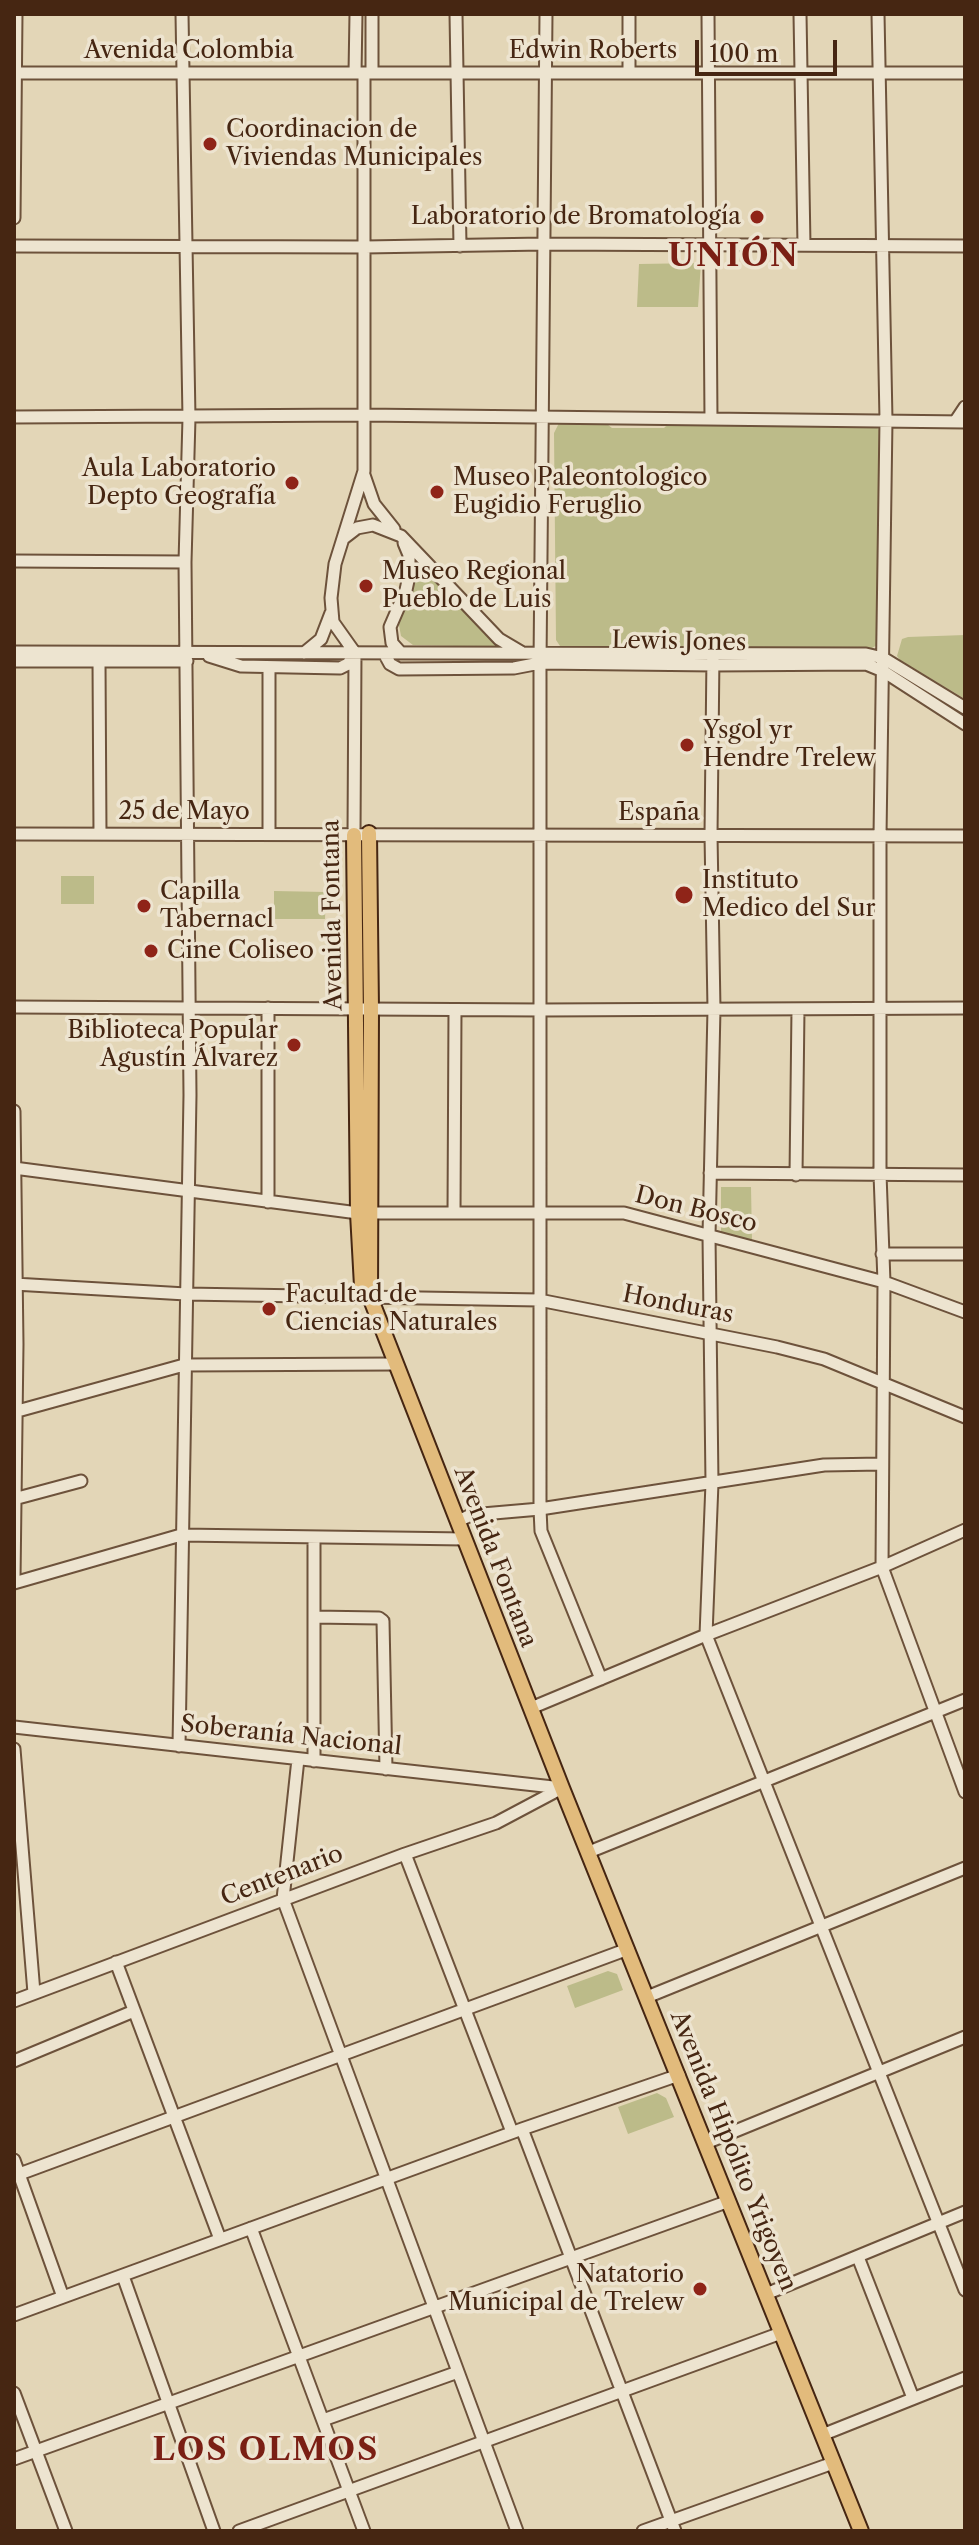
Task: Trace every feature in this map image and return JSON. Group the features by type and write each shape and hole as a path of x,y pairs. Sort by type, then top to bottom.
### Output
{"main road":[{"name":"Avenida Fontana","path":"361,834 365,1213 360,1277 562,1788"},
{"name":"Avenida Hipólito Yrigoyen","path":"562,1788 861,2531"}],"street":[{"path":"14,218 16,14"},
{"path":"179,1746 189,834 185,562 189,418 182,14"},
{"path":"356,14 364,73 364,471 374,504 401,536 499,639 526,654"},
{"path":"364,73 372,14"},
{"path":"456,14 460,246"},
{"path":"546,14 540,658 540,1509 541,1531 601,1679"},
{"path":"629,14 629,72"},
{"path":"708,14 711,419"},
{"path":"800,14 804,245"},
{"path":"878,14 886,420 880,836 880,1174 884,1282 882,1567 965,1792"},
{"name":"Avenida Colombia","path":"15,73 364,73"},
{"name":"Edwin Roberts","path":"364,73 965,73"},
{"path":"14,246 965,246"},
{"path":"14,417 364,415 960,422 965,407"},
{"path":"304,653 321,639 331,613 332,575 364,471"},
{"path":"343,539 357,528 373,525 401,536 409,555 409,576 390,627 392,643 401,653"},
{"path":"14,561 185,562"},
{"path":"200,653 234,665 340,668 348,664 355,653 338,632 331,613"},
{"path":"14,652 187,657"},
{"name":"Lewis Jones","path":"187,657 200,653 526,654 540,658 866,664 883,671 965,724"},
{"path":"272,667 290,653"},
{"name":"Avenida Fontana","path":"355,653 361,834"},
{"name":"Lewis Jones","path":"384,653 390,664 399,669 514,668 540,658"},
{"path":"454,669 469,654"},
{"name":"Lewis Jones","path":"714,660 866,654 883,658 965,708"},
{"path":"14,661 187,657"},
{"path":"714,660 711,835 714,1009 709,1236 712,1483 706,1635 965,2290"},
{"path":"99,661 100,834"},
{"path":"269,834 272,667"},
{"name":"25 de Mayo","path":"14,834 361,834"},
{"name":"España","path":"361,834 965,836"},
{"path":"14,1007 455,1010 965,1008"},
{"path":"268,1008 268,1202"},
{"path":"796,1175 798,1009"},
{"path":"454,1213 455,1010"},
{"path":"14,1111 14,1581 181,1535 465,1539"},
{"name":"Don Bosco","path":"15,1168 365,1213 624,1213 884,1282 965,1312"},
{"path":"710,1173 965,1175"},
{"path":"882,1254 965,1254"},
{"name":"Honduras","path":"15,1284 186,1294 539,1300 824,1359 965,1417"},
{"path":"14,1412 184,1365 396,1364"},
{"path":"458,1521 471,1515 540,1509 824,1465 881,1464"},
{"path":"15,1499 81,1481"},
{"path":"531,1708 706,1635 882,1567 965,1530"},
{"path":"314,1539 314,1761"},
{"path":"314,1617 379,1618 383,1621 386,1769"},
{"path":"589,1852 965,1700"},
{"name":"Soberanía Nacional","path":"14,1727 562,1788"},
{"path":"14,1749 34,1993"},
{"path":"298,1759 283,1899 517,2531"},
{"name":"Centenario","path":"14,2001 509,1817 562,1788"},
{"path":"405,1854 465,2009 570,2259 673,2526"},
{"path":"647,1997 965,1868"},
{"path":"16,2175 628,1949"},
{"path":"116,1962 220,2239"},
{"path":"14,2061 134,2011"},
{"path":"706,2143 965,2037"},
{"path":"14,2315 517,2130 679,2075"},
{"path":"14,2160 16,2175 63,2297"},
{"path":"14,2459 729,2201"},
{"path":"766,2294 965,2212"},
{"path":"251,2228 364,2531"},
{"path":"858,2257 913,2398"},
{"path":"123,2276 214,2531"},
{"path":"239,2531 781,2333"},
{"path":"323,2420 458,2372"},
{"path":"822,2435 965,2378"},
{"path":"14,2393 66,2531"},
{"path":"643,2531 673,2526 833,2463"}],"shaded area":[{"path":"701,263 698,307 637,307 639,264"},
{"path":"560,421 603,421 612,428 664,428 670,422 876,426 879,430 879,644 872,648 560,646 556,640 554,433"},
{"path":"412,555 500,644 499,647 413,645 401,636 398,620 409,600 414,581"},
{"path":"965,635 965,699 897,656 902,639 908,637"},
{"path":"61,876 94,876 94,904 61,904"},
{"path":"274,891 326,892 325,919 274,919"},
{"path":"721,1187 751,1187 752,1240 721,1235"},
{"path":"608,1971 617,1974 623,1990 575,2008 567,1986"},
{"path":"657,2093 666,2098 674,2117 628,2134 618,2107"}],"place":[{"name":"Coordinacion de Viviendas Municipales","path":"210,144"},
{"name":"Laboratorio de Bromatología","path":"757,217"},
{"name":"Aula Laboratorio Depto Geografía","path":"292,483"},
{"name":"Museo Paleontologico Eugidio Feruglio","path":"437,492"},
{"name":"Museo Regional Pueblo de Luis","path":"366,586"},
{"name":"Ysgol yr Hendre Trelew","path":"687,745"},
{"name":"Instituto Medico del Sur","path":"684,895"},
{"name":"Capilla Tabernacl","path":"144,906"},
{"name":"Cine Coliseo","path":"151,951"},
{"name":"Biblioteca Popular Agustín Álvarez","path":"294,1045"},
{"name":"Facultad de Ciencias Naturales","path":"269,1309"},
{"name":"Natatorio Municipal de Trelew","path":"700,2289"}],"district":[{"name":"UNIÓN","path":"734,257"},
{"name":"LOS OLMOS","path":"266,2451"}]}
